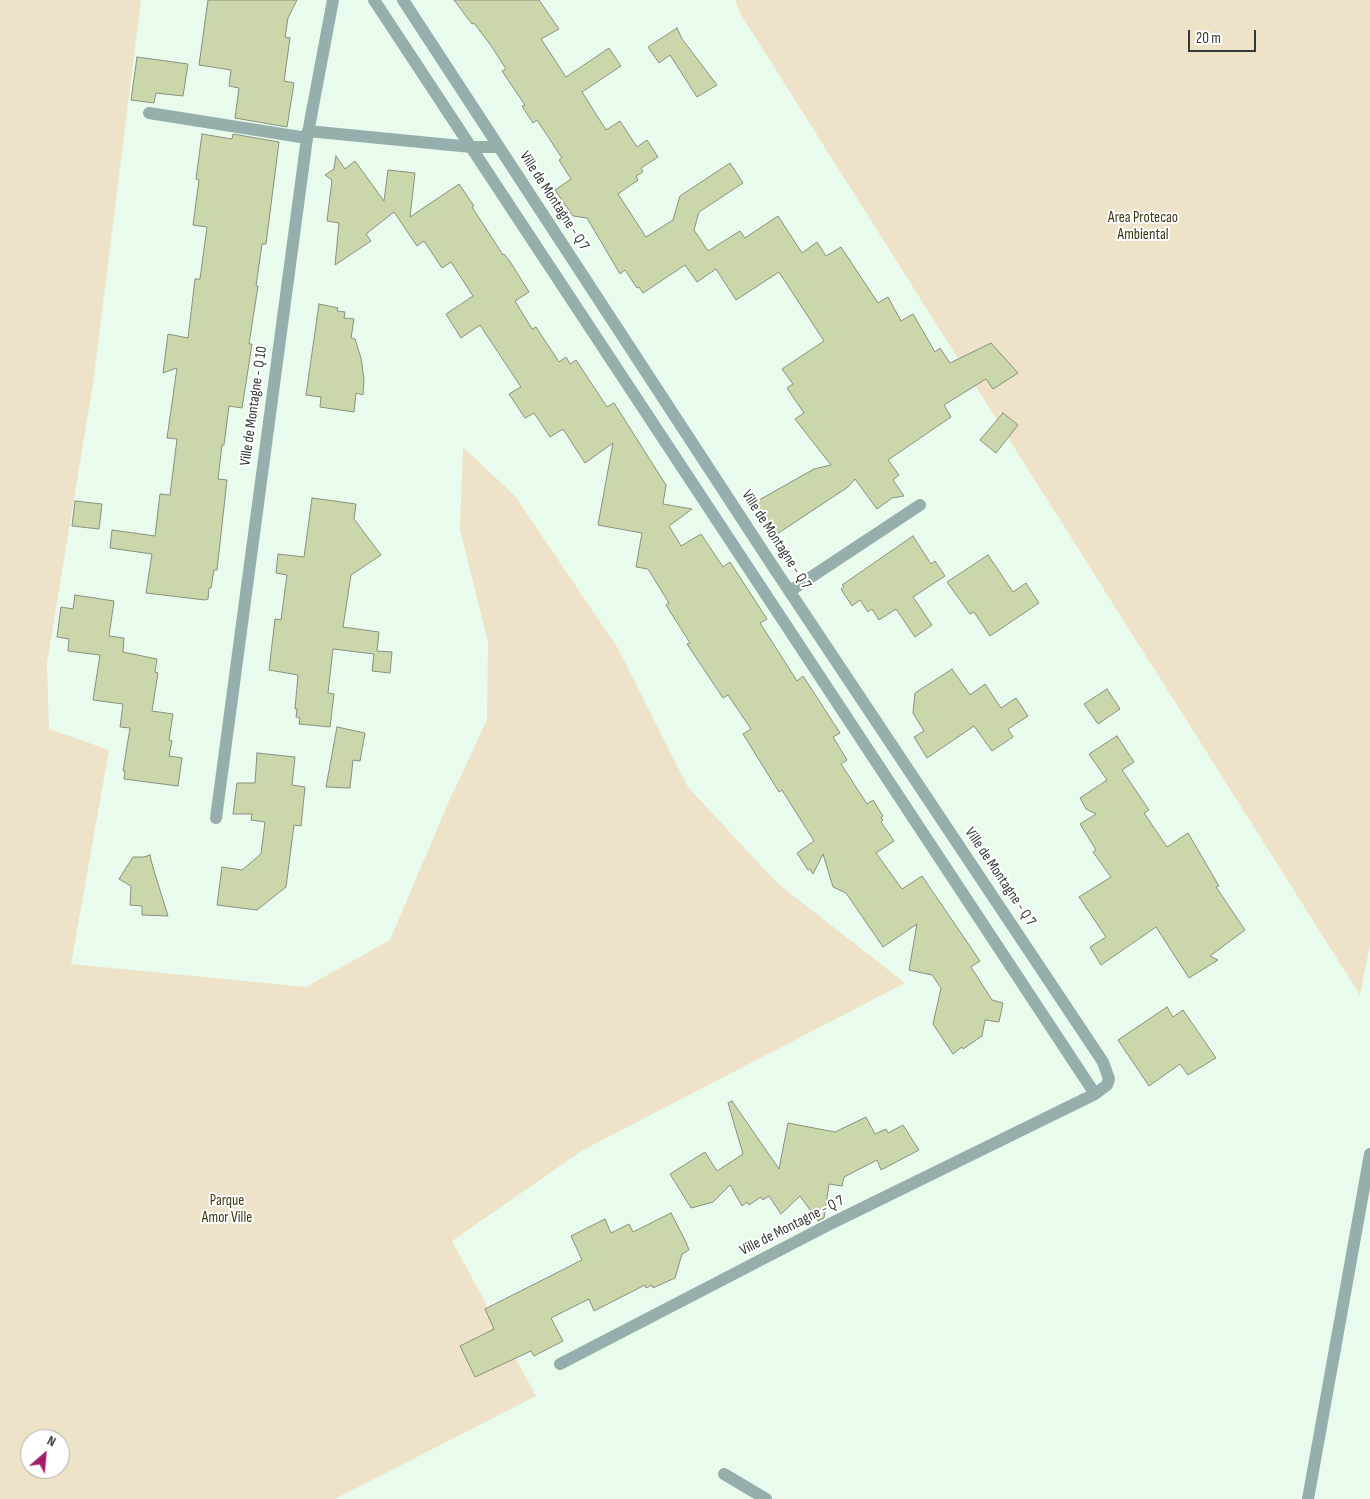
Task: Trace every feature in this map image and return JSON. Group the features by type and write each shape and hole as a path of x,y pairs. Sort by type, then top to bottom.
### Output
{"street":[{"name":"Ville de Montagne - Q 10","path":"216,818 308,134 333,0"},
{"path":"374,0 1095,1094"},
{"name":"Ville de Montagne - Q 7","path":"403,0 772,565 1103,1062 1108,1073 1109,1083 1095,1094 832,1223 560,1364"},
{"path":"149,113 308,134 471,147 499,147"},
{"path":"790,591 920,505"},
{"path":"756,578 772,565"},
{"path":"1308,1499 1370,1154"},
{"path":"724,1474 766,1499"}],"green space":[{"name":"Parque Amor Ville","path":"0,0 141,0 93,384 47,663 49,729 109,750 71,964 306,987 390,940 449,801 487,720 488,642 460,529 463,447 515,496 617,647 688,787 777,883 905,983 583,1150 452,1241 536,1396 335,1499 0,1499"},
{"name":"Area Protecao Ambiental","path":"735,0 1370,0 1370,945 1360,995 740,13"}],"building":[{"path":"208,0 297,0 288,18 285,37 290,38 284,81 294,83 287,127 235,118 239,88 229,86 231,70 199,65"},
{"path":"454,0 539,0 559,29 541,39 566,77 609,48 621,66 582,92 606,130 620,121 637,147 647,140 658,157 641,168 643,172 636,176 638,180 618,194 646,237 673,220 680,196 730,163 743,183 699,212 694,230 708,251 740,231 745,238 778,216 802,253 817,242 826,256 841,247 878,303 888,297 901,321 913,314 935,352 940,348 950,363 991,343 1018,373 993,389 986,379 944,405 951,417 888,460 899,475 893,480 904,496 892,498 877,509 855,479 848,487 774,536 752,504 814,469 831,465 795,419 804,413 787,388 793,384 782,369 824,341 779,272 736,300 716,269 697,282 685,265 643,293 639,287 637,288 625,270 620,274 587,218 573,216 555,190 571,179 559,160 562,158 537,120 533,123 522,106 525,105 502,71 506,69 492,47"},
{"path":"677,28 682,39 717,85 697,97 670,55 659,63 648,47"},
{"path":"137,57 188,64 183,96 156,93 154,103 131,100"},
{"path":"202,134 232,139 233,134 279,142 266,244 262,244 256,286 258,286 249,344 252,344 242,408 229,406 224,445 222,445 218,479 227,480 217,570 214,570 208,599 205,600 146,593 152,554 110,548 112,530 155,536 160,494 170,495 177,439 167,438 177,368 163,373 168,334 188,338 195,279 200,279 207,227 193,225 199,180 196,179"},
{"path":"336,156 345,169 355,161 384,201 388,170 415,173 410,217 459,184 503,255 509,260 529,292 515,301 532,329 536,327 559,362 566,357 570,364 576,360 607,407 614,403 666,485 663,504 692,509 669,526 681,546 701,534 723,567 730,562 767,619 760,623 797,681 803,676 840,733 833,737 847,760 841,764 867,804 873,800 883,816 881,817 883,820 881,822 894,841 876,853 902,889 922,876 980,961 971,967 992,1000 1003,1003 999,1022 985,1020 982,1036 953,1054 933,1024 941,988 932,975 909,970 917,924 883,947 846,893 833,887 823,854 813,874 810,869 808,870 797,853 814,841 782,790 779,792 743,734 751,729 728,695 723,698 687,644 690,643 666,605 669,603 648,569 636,567 642,533 598,525 613,443 585,463 563,429 550,437 534,413 525,418 509,394 521,387 480,325 461,338 446,314 473,296 451,262 442,268 424,241 417,246 394,212 366,234 371,241 335,265 339,223 327,221 332,180 325,175 334,169"},
{"path":"319,304 338,308 337,311 345,312 344,318 354,319 351,338 355,339 361,358 364,379 363,395 356,393 354,412 320,407 321,397 306,395"},
{"path":"1003,413 1018,425 996,453 980,440"},
{"path":"312,498 356,504 354,519 381,555 351,575 343,627 379,632 377,651 392,652 390,673 372,671 374,654 333,649 328,693 334,694 330,727 299,724 300,718 296,717 297,709 295,709 298,675 269,670 275,619 281,620 287,575 276,573 278,554 304,557"},
{"path":"75,501 102,504 99,529 72,526"},
{"path":"913,536 931,564 935,561 945,576 913,597 932,625 915,637 896,609 879,620 872,609 868,612 860,600 852,606 841,589 844,587 842,585"},
{"path":"988,555 1013,592 1026,583 1039,603 990,636 974,612 970,614 947,582"},
{"path":"75,595 114,601 109,636 124,638 123,652 157,659 155,672 158,673 152,711 173,714 169,740 172,741 169,756 182,758 178,786 124,779 125,771 123,771 130,728 120,727 123,704 93,700 100,655 68,651 69,639 57,637 61,607 73,609"},
{"path":"952,669 970,695 985,684 1001,708 1016,698 1028,716 1008,729 1013,737 992,751 974,726 927,758 914,737 924,731 913,713 915,693"},
{"path":"1107,689 1120,709 1098,724 1084,704"},
{"path":"337,727 365,733 360,761 353,760 350,788 326,787"},
{"path":"1117,736 1134,762 1122,770 1149,810 1144,813 1167,847 1188,833 1219,886 1216,887 1245,930 1210,956 1218,960 1189,978 1156,927 1101,965 1090,947 1106,937 1079,897 1111,877 1093,852 1096,850 1080,824 1096,814 1086,809 1080,798 1107,780 1089,754"},
{"path":"257,753 295,757 292,785 305,787 301,826 294,825 286,887 257,910 217,905 222,867 242,870 261,854 265,822 251,820 252,814 233,814 237,783 255,783"},
{"path":"150,855 168,916 142,915 142,906 130,905 131,886 119,879 133,857"},
{"path":"1167,1007 1173,1017 1183,1010 1216,1058 1188,1075 1180,1064 1149,1086 1118,1040"},
{"path":"732,1101 779,1169 788,1123 835,1132 866,1117 875,1134 886,1129 888,1133 903,1125 919,1150 881,1170 877,1160 844,1177 842,1186 829,1184 824,1218 818,1221 800,1196 781,1214 769,1196 763,1200 761,1197 749,1205 747,1202 742,1206 730,1185 713,1202 691,1208 670,1174 705,1152 717,1171 743,1154 728,1103"},
{"path":"671,1213 689,1250 682,1254 675,1278 653,1288 652,1285 646,1288 645,1285 594,1311 589,1299 551,1318 563,1341 534,1356 531,1351 475,1377 460,1346 494,1329 485,1309 582,1260 571,1236 605,1219 611,1233 629,1224 633,1232"}]}
